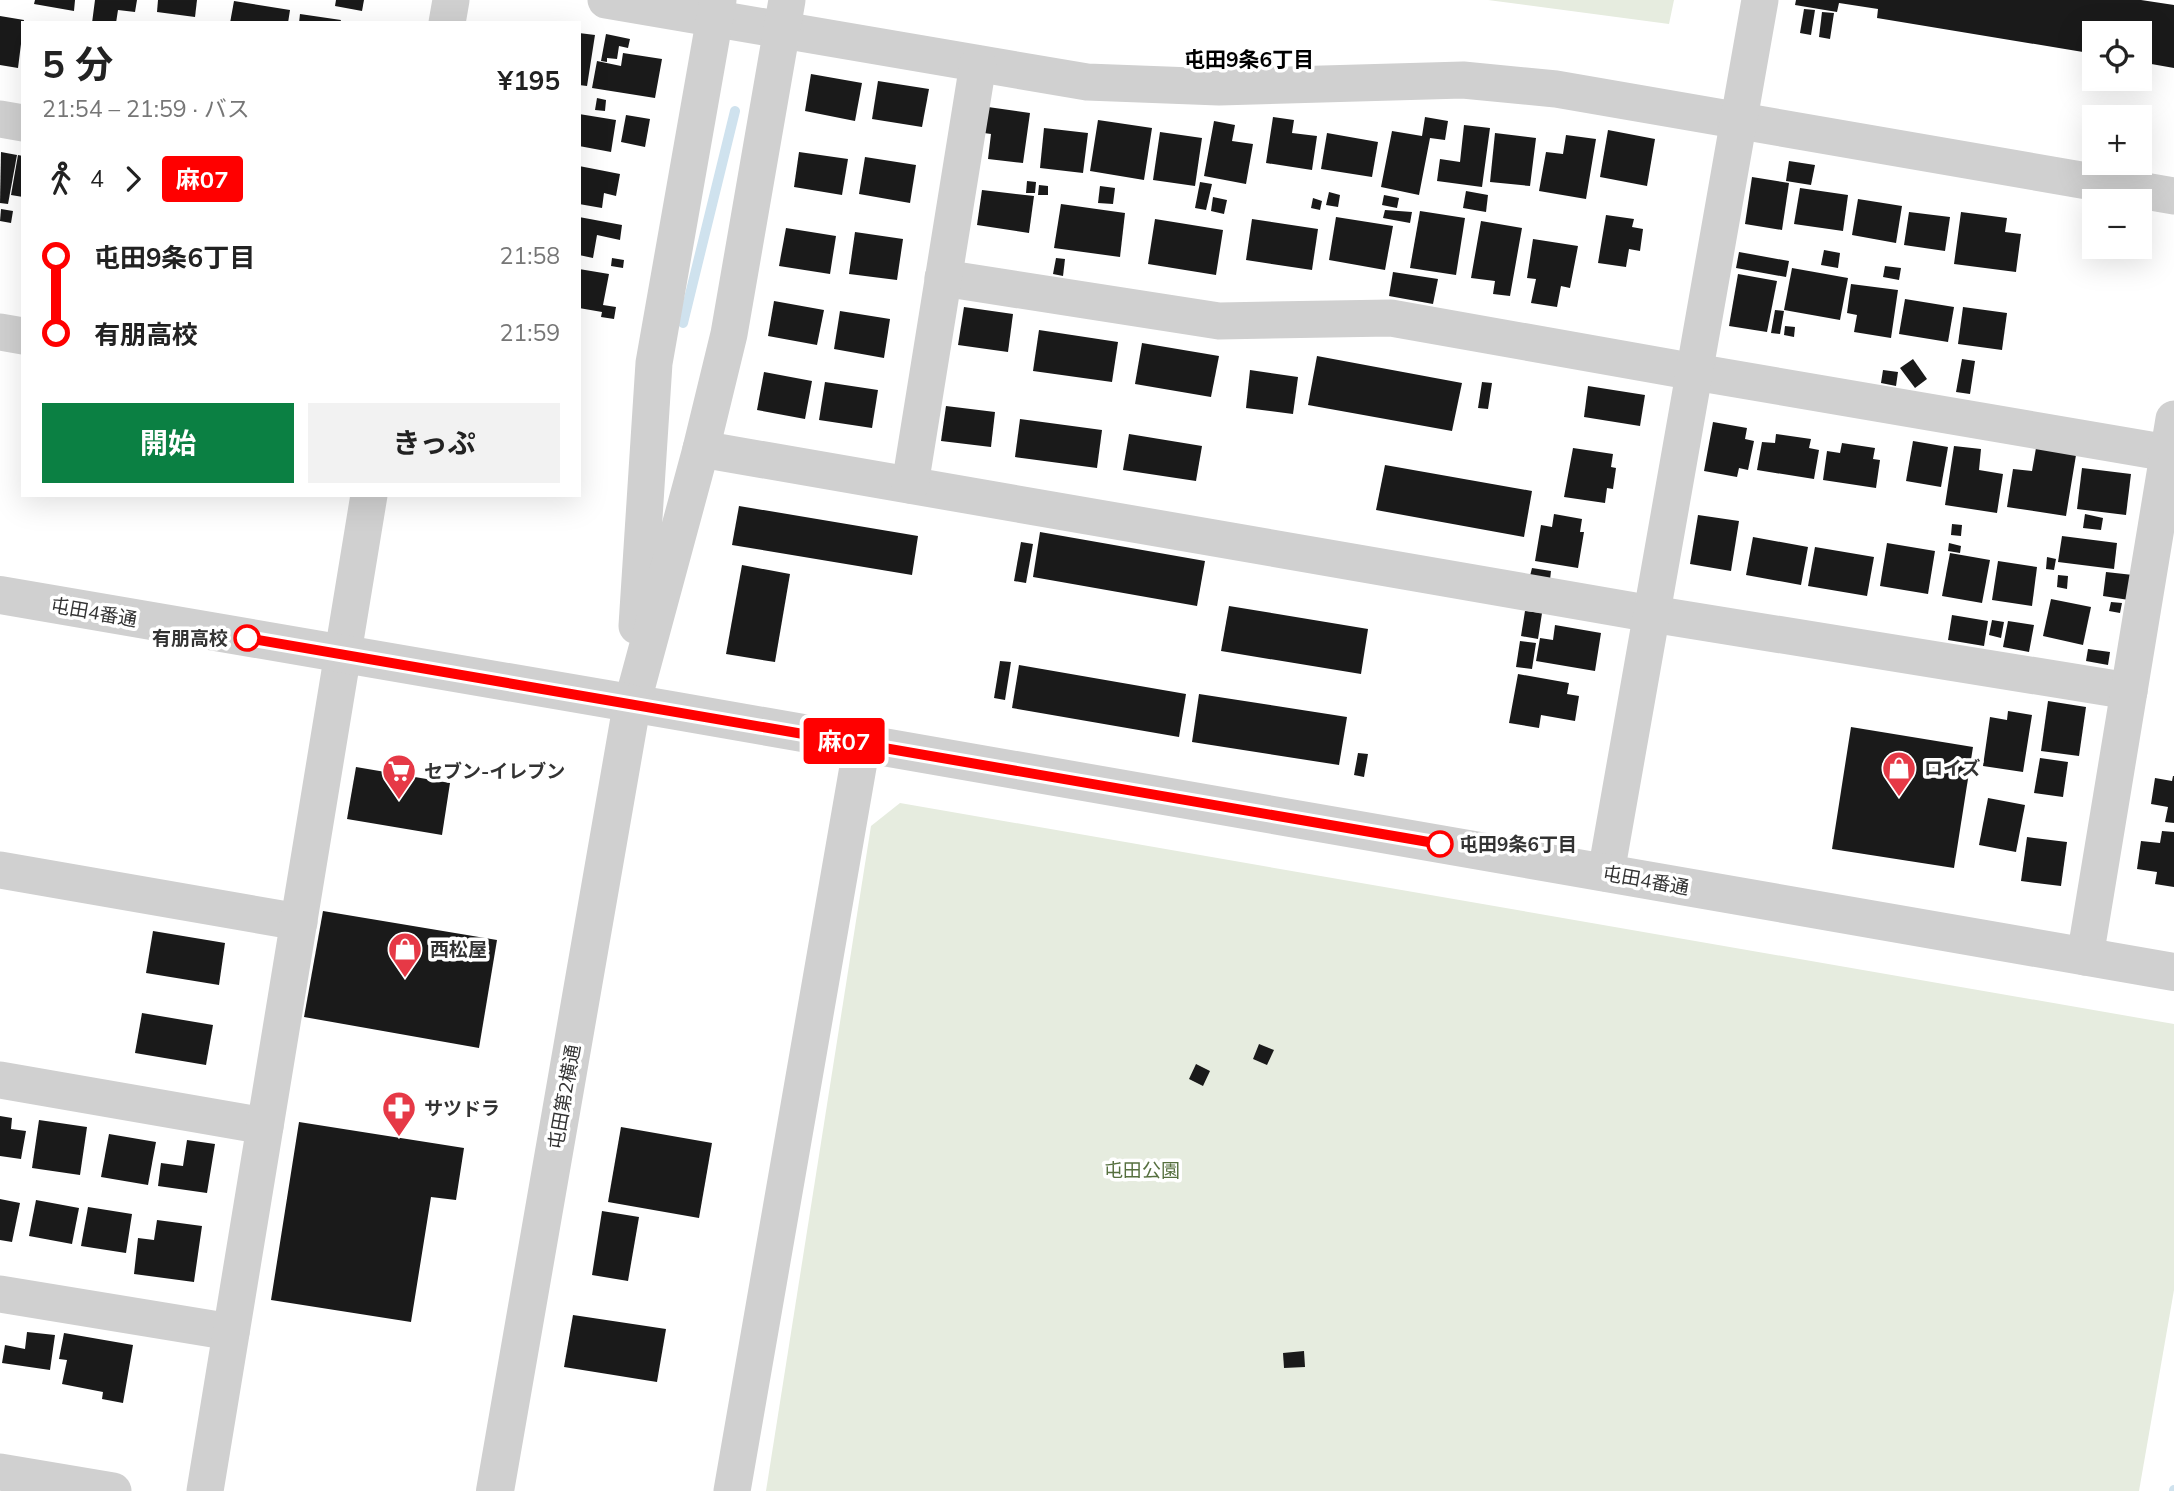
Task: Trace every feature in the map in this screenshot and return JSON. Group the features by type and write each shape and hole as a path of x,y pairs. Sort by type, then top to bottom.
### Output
{"street":[{"path":"447,21 451,0"},
{"path":"606,0 784,15 978,64 1087,82 1219,87 1463,79 1556,89 2174,195"},
{"path":"1606,873 1760,0"},
{"path":"632,704 654,363 716,9"},
{"path":"632,704 729,334 784,15"},
{"path":"910,485 978,64"},
{"path":"0,119 21,122"},
{"path":"943,278 1219,321 1391,318 1695,372 2171,436 2085,957"},
{"path":"0,332 21,336"},
{"path":"701,449 1652,614 2129,691"},
{"path":"205,1491 369,497"},
{"name":"屯田4番通","path":"0,596 2174,972"},
{"name":"屯田第2横通","path":"495,1491 632,704"},
{"path":"732,1491 862,744"},
{"path":"0,870 299,922"},
{"path":"0,1080 265,1126"},
{"path":"0,1294 231,1332"},
{"path":"0,1472 113,1491"}],"green space":[{"path":"1488,0 1674,0 1669,24"},
{"name":"屯田公園","path":"900,803 2174,1024 2174,1290 2139,1491 766,1491 871,826"}],"building":[{"path":"35,0 75,0 74,11 34,4"},
{"path":"95,0 137,0 135,12 118,10 116,21 92,21"},
{"path":"158,0 197,0 195,17 157,12"},
{"path":"336,0 364,0 362,11 335,6"},
{"path":"1796,0 2141,0 2174,5 2174,68 2152,64 2152,21 2082,21 2082,52 1877,18 1878,9 1839,3 1837,12 1795,5"},
{"path":"234,1 290,10 288,21 230,21"},
{"path":"1804,9 1815,10 1811,35 1800,33"},
{"path":"1822,12 1834,13 1830,39 1819,37"},
{"path":"300,14 341,20 341,21 299,21"},
{"path":"0,16 24,20 21,21 18,68 0,65"},
{"path":"581,33 595,35 587,86 581,85"},
{"path":"606,34 630,39 628,48 619,46 617,59 607,58 607,62 601,61"},
{"path":"623,53 662,59 655,98 592,88 597,61 621,66"},
{"path":"811,74 862,83 855,121 805,111"},
{"path":"878,81 929,89 922,127 872,119"},
{"path":"597,98 606,100 605,111 595,110"},
{"path":"988,107 1030,113 1023,163 988,159 991,134 984,133"},
{"path":"581,114 616,120 611,152 581,146"},
{"path":"626,115 650,119 645,147 621,142"},
{"path":"1273,117 1294,120 1292,133 1317,136 1312,170 1266,163"},
{"path":"1425,117 1448,121 1445,140 1430,138 1419,195 1381,187 1392,131 1422,136"},
{"path":"1098,120 1152,128 1144,180 1090,171"},
{"path":"1214,121 1235,125 1232,141 1253,144 1246,184 1204,176"},
{"path":"1464,125 1490,128 1482,187 1437,181 1440,159 1460,162"},
{"path":"1044,128 1088,133 1083,173 1040,168"},
{"path":"1608,130 1655,139 1647,186 1600,177"},
{"path":"1160,132 1202,138 1195,186 1153,180"},
{"path":"1327,133 1378,142 1372,177 1321,169"},
{"path":"1495,133 1536,138 1530,186 1490,182"},
{"path":"1566,135 1596,139 1586,199 1539,191 1546,152 1563,154"},
{"path":"1,152 17,155 8,204 0,203"},
{"path":"799,152 848,159 842,195 794,187"},
{"path":"18,155 21,156 21,197 11,195"},
{"path":"865,157 916,165 910,203 859,194"},
{"path":"1789,161 1815,165 1811,185 1786,181"},
{"path":"581,166 620,174 616,196 604,193 602,208 581,204"},
{"path":"1752,177 1789,183 1782,230 1745,224"},
{"path":"1027,181 1036,182 1035,193 1026,193"},
{"path":"1200,182 1212,184 1206,210 1195,208"},
{"path":"1039,185 1048,186 1048,195 1038,195"},
{"path":"1100,186 1115,188 1113,204 1098,203"},
{"path":"1800,188 1848,195 1843,231 1794,224"},
{"path":"982,190 1034,196 1029,233 977,225"},
{"path":"1466,191 1488,195 1486,212 1463,208"},
{"path":"1329,192 1340,195 1338,207 1326,205"},
{"path":"1384,195 1399,198 1397,208 1382,205"},
{"path":"1213,197 1227,200 1224,214 1211,211"},
{"path":"1313,198 1322,201 1320,210 1311,208"},
{"path":"1858,199 1902,206 1896,243 1852,235"},
{"path":"1061,204 1125,213 1120,257 1054,248"},
{"path":"1,209 13,211 11,223 0,221"},
{"path":"1385,210 1412,212 1410,223 1383,218"},
{"path":"1420,211 1465,218 1456,275 1410,268"},
{"path":"1909,212 1950,217 1945,251 1904,245"},
{"path":"1961,212 2007,218 2005,232 2021,234 2016,272 1954,264"},
{"path":"1606,215 1634,219 1632,227 1643,229 1640,251 1629,249 1626,267 1598,263"},
{"path":"581,217 622,225 620,240 597,235 593,258 581,255"},
{"path":"1336,217 1393,226 1385,270 1329,260"},
{"path":"1155,219 1223,230 1216,275 1148,264"},
{"path":"1252,219 1318,229 1312,270 1246,260"},
{"path":"1481,221 1522,228 1510,296 1493,294 1495,281 1471,278"},
{"path":"786,228 836,236 830,274 779,266"},
{"path":"855,232 903,239 897,280 849,274"},
{"path":"1533,239 1578,246 1570,288 1561,286 1557,307 1531,303 1536,279 1527,278"},
{"path":"1824,250 1840,253 1838,268 1821,265"},
{"path":"1739,252 1789,261 1786,277 1736,268"},
{"path":"612,258 624,260 623,268 611,266"},
{"path":"1056,258 1065,259 1063,276 1053,274"},
{"path":"1885,266 1901,268 1899,280 1883,277"},
{"path":"1792,268 1848,278 1840,320 1784,310"},
{"path":"581,269 609,274 603,305 616,307 614,319 601,317 602,312 581,308"},
{"path":"1393,272 1438,279 1433,304 1389,296"},
{"path":"1738,274 1777,281 1767,332 1729,326"},
{"path":"1851,284 1898,290 1891,338 1854,332 1857,315 1847,313"},
{"path":"1905,299 1954,307 1948,342 1899,334"},
{"path":"774,301 824,310 817,345 768,336"},
{"path":"964,307 1013,314 1008,352 958,345"},
{"path":"1963,307 2007,313 2002,350 1958,344"},
{"path":"1775,310 1784,311 1780,334 1771,333"},
{"path":"840,311 890,319 884,358 834,349"},
{"path":"1785,326 1795,327 1794,337 1784,335"},
{"path":"1039,330 1118,342 1112,382 1033,371"},
{"path":"1142,343 1219,356 1211,397 1135,384"},
{"path":"1317,356 1462,383 1452,431 1308,405"},
{"path":"1913,359 1927,379 1915,388 1900,368"},
{"path":"1962,359 1975,361 1970,394 1956,392"},
{"path":"1250,370 1298,377 1293,414 1246,408"},
{"path":"1883,370 1898,372 1896,386 1881,383"},
{"path":"764,372 812,381 805,419 757,410"},
{"path":"825,382 878,390 872,428 819,420"},
{"path":"1482,382 1492,383 1488,409 1478,408"},
{"path":"1588,386 1645,395 1640,426 1584,417"},
{"path":"946,406 995,412 991,447 941,441"},
{"path":"1020,419 1102,430 1097,468 1015,457"},
{"path":"1713,422 1747,428 1745,439 1754,441 1748,470 1739,468 1737,477 1704,471"},
{"path":"1129,434 1202,446 1196,481 1123,470"},
{"path":"1776,434 1811,439 1809,448 1819,450 1814,479 1757,470 1762,442 1775,443"},
{"path":"1913,441 1948,447 1941,487 1906,481"},
{"path":"1842,443 1875,448 1873,459 1880,460 1876,488 1823,480 1827,451 1840,453"},
{"path":"1954,446 1981,449 1979,470 2003,474 1997,513 1945,505"},
{"path":"1573,448 1613,454 1611,467 1616,468 1613,489 1607,488 1605,503 1564,497"},
{"path":"2036,448 2076,455 2066,516 2007,507 2013,469 2032,471"},
{"path":"1385,465 1532,491 1524,537 1376,510"},
{"path":"2082,468 2131,474 2126,515 2077,509"},
{"path":"739,506 918,536 912,575 732,545"},
{"path":"1554,514 1582,519 1580,532 1584,532 1578,568 1535,561 1541,525 1552,527"},
{"path":"2085,514 2103,518 2101,530 2083,528"},
{"path":"1698,515 1739,521 1731,571 1690,564"},
{"path":"1952,524 1962,525 1961,536 1951,535"},
{"path":"1040,532 1205,561 1197,606 1033,577"},
{"path":"2062,536 2117,543 2114,569 2058,562"},
{"path":"1753,537 1808,547 1801,585 1746,575"},
{"path":"1021,542 1033,544 1026,583 1014,581"},
{"path":"1887,543 1935,551 1928,594 1880,586"},
{"path":"1949,543 1961,546 1960,553 1948,551"},
{"path":"1815,547 1874,557 1867,596 1808,586"},
{"path":"1950,553 1990,560 1982,603 1942,596"},
{"path":"2047,557 2056,559 2054,570 2046,569"},
{"path":"1998,561 2037,567 2032,606 1992,600"},
{"path":"742,565 790,574 775,662 726,654"},
{"path":"1532,568 1551,571 1550,580 1530,576"},
{"path":"2106,572 2133,575 2129,600 2103,596"},
{"path":"2058,575 2068,576 2067,589 2057,587"},
{"path":"2051,599 2091,607 2083,645 2043,636"},
{"path":"2111,602 2122,603 2120,613 2109,611"},
{"path":"1229,606 1368,629 1361,674 1221,651"},
{"path":"1525,611 1542,613 1538,639 1521,636"},
{"path":"1952,615 1988,621 1984,646 1948,640"},
{"path":"1992,620 2004,622 2001,638 1989,635"},
{"path":"2008,621 2034,625 2029,652 2003,647"},
{"path":"1555,625 1601,633 1595,671 1536,661 1540,638 1553,640"},
{"path":"1520,641 1536,643 1532,669 1516,667"},
{"path":"2088,649 2110,652 2108,665 2086,661"},
{"path":"1000,661 1011,662 1005,700 994,698"},
{"path":"1019,665 1186,694 1179,737 1012,708"},
{"path":"1518,674 1569,683 1567,694 1579,696 1575,721 1541,715 1539,728 1509,723"},
{"path":"1199,694 1347,717 1339,765 1192,742"},
{"path":"2048,701 2086,707 2079,756 2041,751"},
{"path":"2008,711 2032,715 2023,772 1983,766 1990,717 2007,720"},
{"path":"1851,727 1973,747 1954,868 1832,849"},
{"path":"1358,753 1368,754 1364,777 1354,775"},
{"path":"2040,758 2068,762 2063,797 2034,793"},
{"name":"セブン-イレブン","path":"356,767 450,783 442,835 347,819"},
{"path":"2173,776 2174,823 2165,822 2168,807 2151,804 2155,778 2172,781"},
{"path":"1988,798 2025,805 2016,852 1979,845"},
{"path":"2162,831 2174,832 2174,887 2155,884 2157,872 2137,869 2141,841 2160,843"},
{"path":"2027,837 2067,842 2061,886 2021,881"},
{"path":"323,911 497,940 479,1048 304,1017"},
{"path":"153,931 225,943 219,985 146,973"},
{"path":"142,1013 213,1025 206,1065 135,1053"},
{"path":"1259,1044 1274,1050 1267,1065 1253,1059"},
{"path":"1196,1064 1210,1071 1203,1086 1189,1079"},
{"path":"0,1116 12,1118 11,1129 26,1131 21,1159 0,1156"},
{"path":"39,1120 87,1127 80,1175 32,1168"},
{"path":"299,1122 464,1148 456,1200 431,1197 411,1322 271,1300"},
{"path":"621,1127 712,1143 699,1218 608,1202"},
{"path":"109,1134 156,1142 148,1185 101,1177"},
{"path":"187,1140 215,1144 207,1193 158,1186 161,1163 183,1166"},
{"path":"0,1199 20,1203 12,1242 0,1240"},
{"path":"36,1200 79,1208 72,1244 29,1236"},
{"path":"88,1207 132,1214 126,1253 81,1246"},
{"path":"602,1211 639,1217 628,1281 592,1275"},
{"path":"157,1220 202,1226 194,1282 134,1274 138,1238 154,1240"},
{"path":"573,1315 666,1329 657,1382 564,1367"},
{"path":"27,1332 55,1335 50,1370 2,1363 5,1345 25,1349"},
{"path":"64,1333 133,1345 123,1403 102,1399 103,1392 62,1384 67,1360 59,1359"},
{"path":"1304,1351 1305,1367 1284,1368 1283,1353"}],"waterway":[{"path":"683,323 735,111"}],"bus line":[{"name":"麻07","path":"247,638 1440,844"}],"place":[{"name":"有朋高校","path":"247,638"},
{"name":"ロイズ","path":"1899,798"},
{"name":"セブン-イレブン","path":"399,801"},
{"name":"屯田9条6丁目","path":"1440,844"},
{"name":"西松屋","path":"405,979"},
{"name":"サツドラ","path":"399,1138"}],"district":[{"name":"屯田9条6丁目","path":"1249,60"}]}
